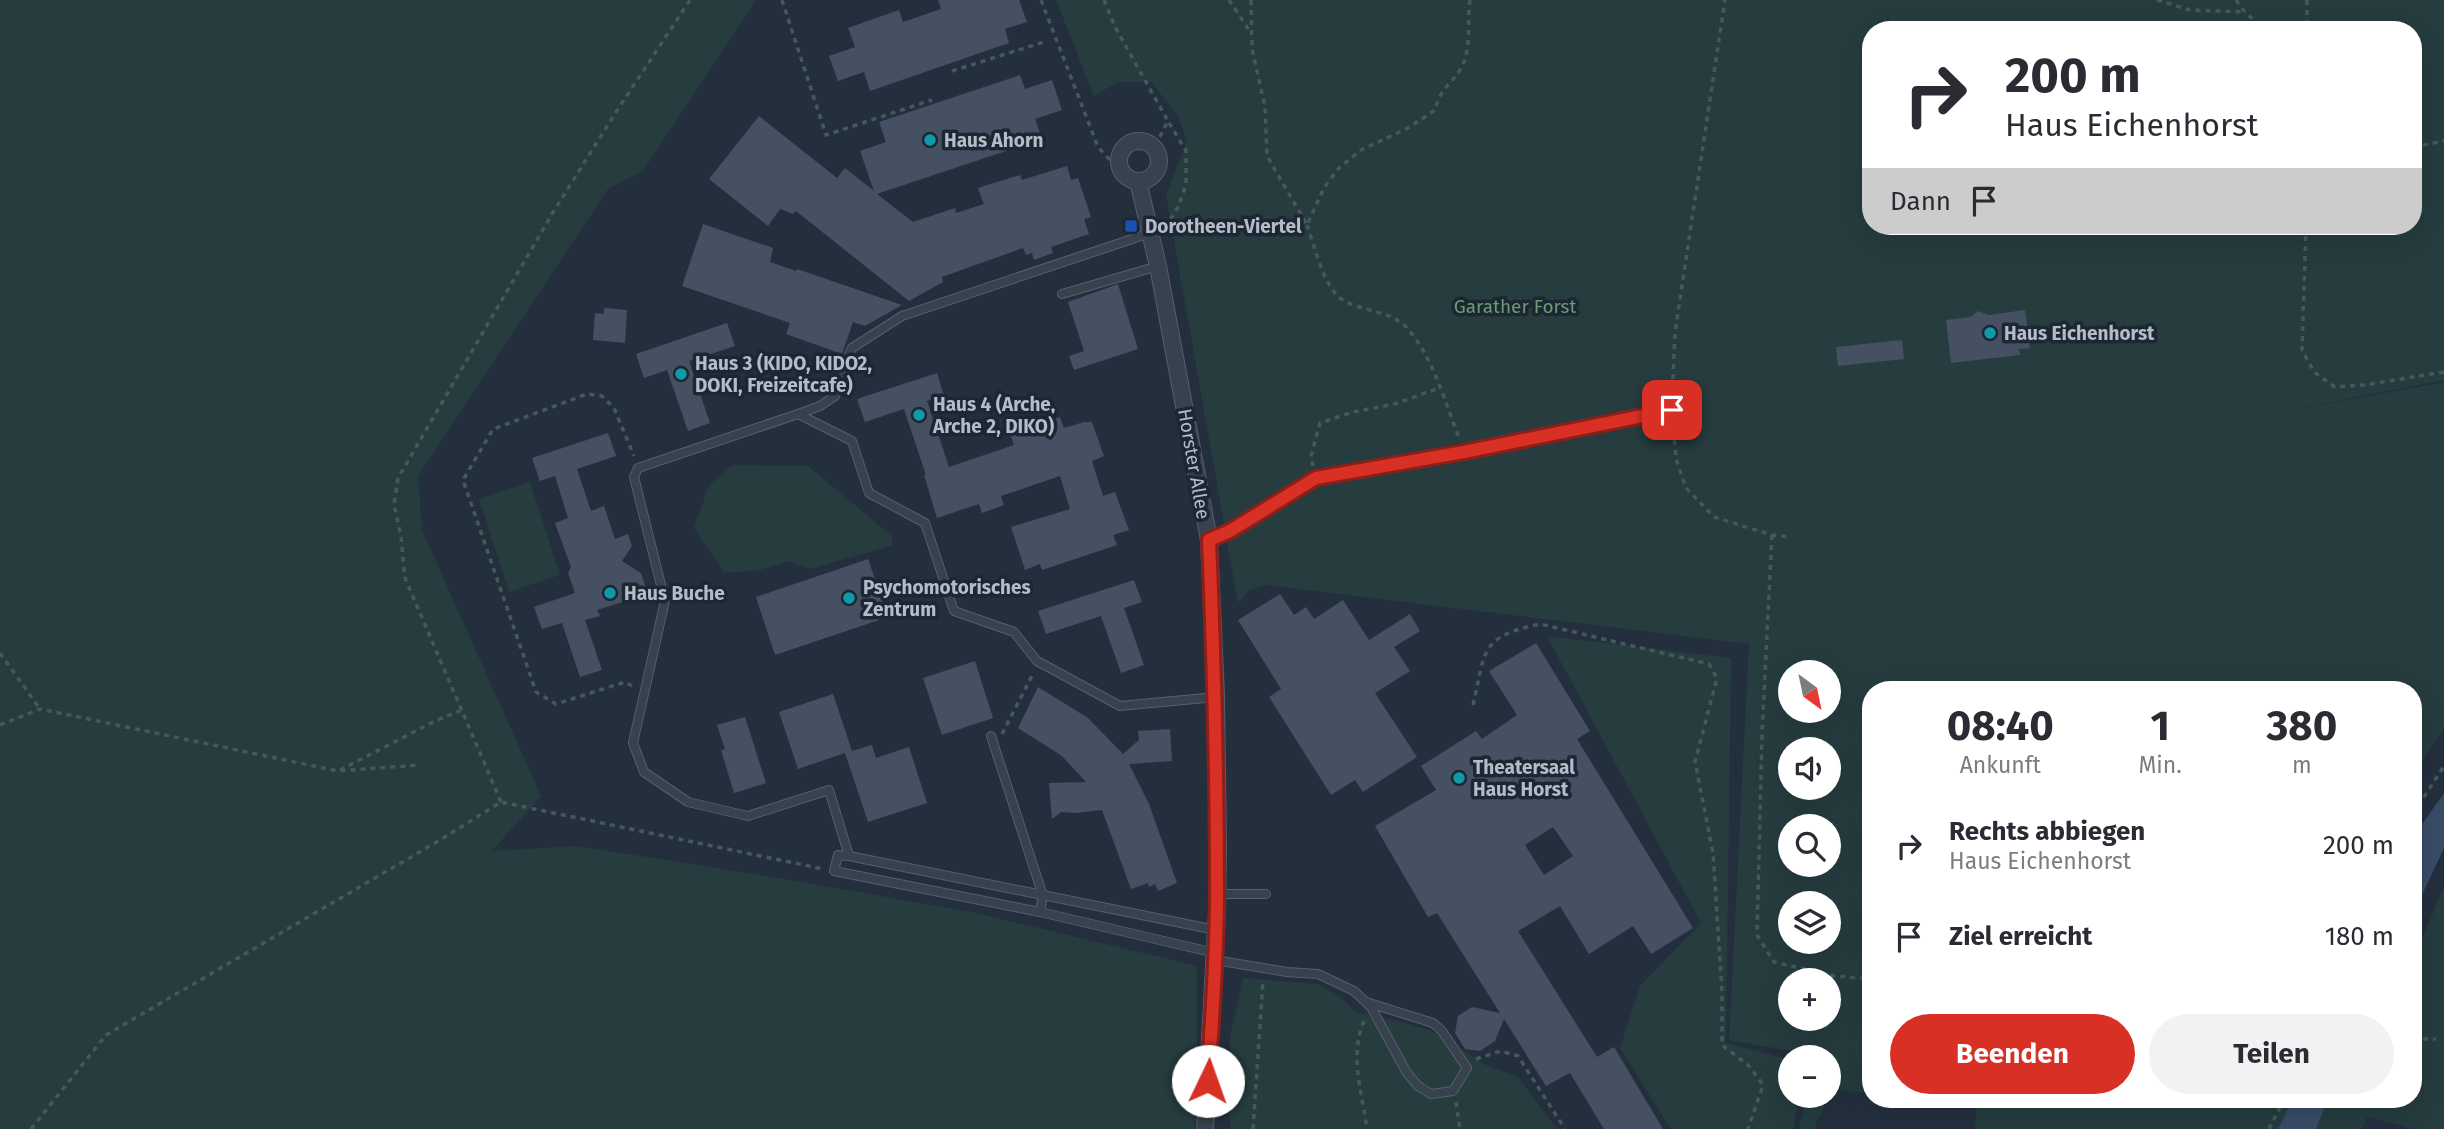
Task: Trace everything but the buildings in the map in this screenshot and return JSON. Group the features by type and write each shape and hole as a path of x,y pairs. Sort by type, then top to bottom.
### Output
{"street":[{"path":"1143,141 1154,148 1158,154 1158,167 1150,177 1138,181 1126,176 1119,165 1121,153 1130,144 1143,141"},
{"name":"Horster Allee","path":"1138,181 1158,266 1209,540 1216,697 1217,894 1205,1129"}],"lane":[{"path":"849,856 829,790 748,816 688,802 644,772 632,743 665,601 634,477 638,468 820,406 835,396 852,348 902,316 1150,233"},
{"path":"1062,294 1158,266"},
{"path":"1209,540 1230,531 1316,478 1464,452 1672,410"},
{"path":"798,414 852,441 869,494 925,523 954,611 1014,632 1040,662 1120,706 1216,697"},
{"path":"991,737 1043,896 1040,912"},
{"path":"1216,930 849,856 838,855 834,871 1040,912 1264,968 1318,974 1354,991 1368,1004 1418,1086 1431,1094 1453,1091 1467,1068 1433,1023 1368,1004"},
{"path":"1217,894 1266,894"}],"path":[{"path":"501,802 405,578 401,536 394,505 398,478 552,214 615,111 690,0"},
{"path":"782,0 826,135 932,100"},
{"path":"1041,0 1098,147 1119,165"},
{"path":"1104,0 1115,27 1186,151 1186,185 1178,207 1164,230 1150,233"},
{"path":"1229,0 1252,35"},
{"path":"1251,0 1252,49 1265,107 1267,156 1307,225 1330,284 1338,297 1380,312 1406,326 1426,354 1464,452"},
{"path":"1307,225 1324,188 1338,169 1361,150 1408,128 1435,110 1438,96 1463,65 1469,42 1470,0"},
{"path":"1725,0 1675,332 1672,410 1676,459 1686,488 1714,517 1772,535 1791,537"},
{"path":"2157,0 2190,10 2245,12"},
{"path":"2236,0 2255,21"},
{"path":"2307,0 2307,21"},
{"path":"952,71 1047,41"},
{"path":"1154,148 1168,121"},
{"path":"2422,145 2444,141"},
{"path":"2306,235 2302,350 2314,372 2335,387 2444,372"},
{"path":"1316,478 1311,456 1320,423 1353,412 1395,404 1439,388"},
{"path":"638,468 614,408 602,396 587,394 493,429 463,480 536,692 556,704 625,682 644,693"},
{"path":"1772,535 1762,734 1757,935 1774,962 1835,976 1862,978"},
{"path":"1473,705 1485,652 1495,639 1517,629 1540,624 1709,664 1717,678 1695,762 1713,853 1722,992 1722,1045 1749,1066 1763,1084 1748,1129"},
{"path":"0,653 40,709"},
{"path":"995,748 1040,662"},
{"path":"0,724 40,709 338,771 419,765"},
{"path":"338,771 435,721 463,710"},
{"path":"2422,800 2444,766"},
{"path":"31,1129 106,1035 501,802 834,871"},
{"path":"1253,1129 1264,968"},
{"path":"1367,1129 1356,1068 1356,1048 1368,1004"},
{"path":"2422,1039 2436,1039"},
{"path":"1465,1063 1501,1051 1518,1056 1565,1129"},
{"path":"1453,1091 1460,1129"},
{"path":"2269,1129 2280,1108"}],"green space":[{"path":"0,0 756,0 643,171 608,189 418,476 422,530 541,796 492,851 577,846 767,876 972,912 1197,966 1197,1085 1194,1129 0,1129"},
{"name":"Garather Forst","path":"1056,0 2444,0 2444,380 2283,412 2444,382 2444,728 2422,761 2422,681 1862,681 1862,1092 1841,1091 1841,1045 1778,1045 1778,1049 1729,1040 1749,644 1265,585 1249,590 1238,603 1166,195 1187,141 1177,114 1151,82 1118,82 1094,96"},
{"path":"733,465 808,466 892,536 893,545 810,569 789,561 756,571 724,572 694,528 709,485"},
{"path":"530,482 560,575 509,592 479,499"},
{"path":"1547,636 1731,658 1726,1043 1778,1057 1778,1108 1797,1108 1793,1129 1671,1129 1620,1048 1640,986 1701,923"},
{"path":"2444,886 2444,1129 2414,1129 2367,1117 2362,1129 1975,1129 1976,1108 2422,1108 2422,939"},
{"path":"1243,978 1317,984 1340,997 1356,1012 1434,1032 1486,1065 1518,1077 1557,1129 1230,1129 1230,1037"},
{"path":"1803,1108 1823,1108 1814,1129 1799,1129"}],"water":[{"path":"2444,793 2444,848 2422,895 2422,824"},
{"path":"2288,1108 2324,1108 2316,1129 2278,1129"}],"place":[{"name":"Haus Ahorn","path":"930,140"},
{"name":"Dorotheen-Viertel","path":"1131,226"},
{"name":"Haus Eichenhorst","path":"1990,333"},
{"name":"Haus 3 (KIDO, KIDO2, DOKI, Freizeitcafe)","path":"681,374"},
{"name":"Haus 4 (Arche, Arche 2, DIKO)","path":"919,415"},
{"name":"Haus Buche","path":"610,593"},
{"name":"Psychomotorisches Zentrum","path":"849,598"},
{"name":"Theatersaal Haus Horst","path":"1459,778"}],"route":[{"path":"1208,1081 1218,848 1216,697 1209,540 1230,531 1316,478 1464,452 1672,410"}]}
